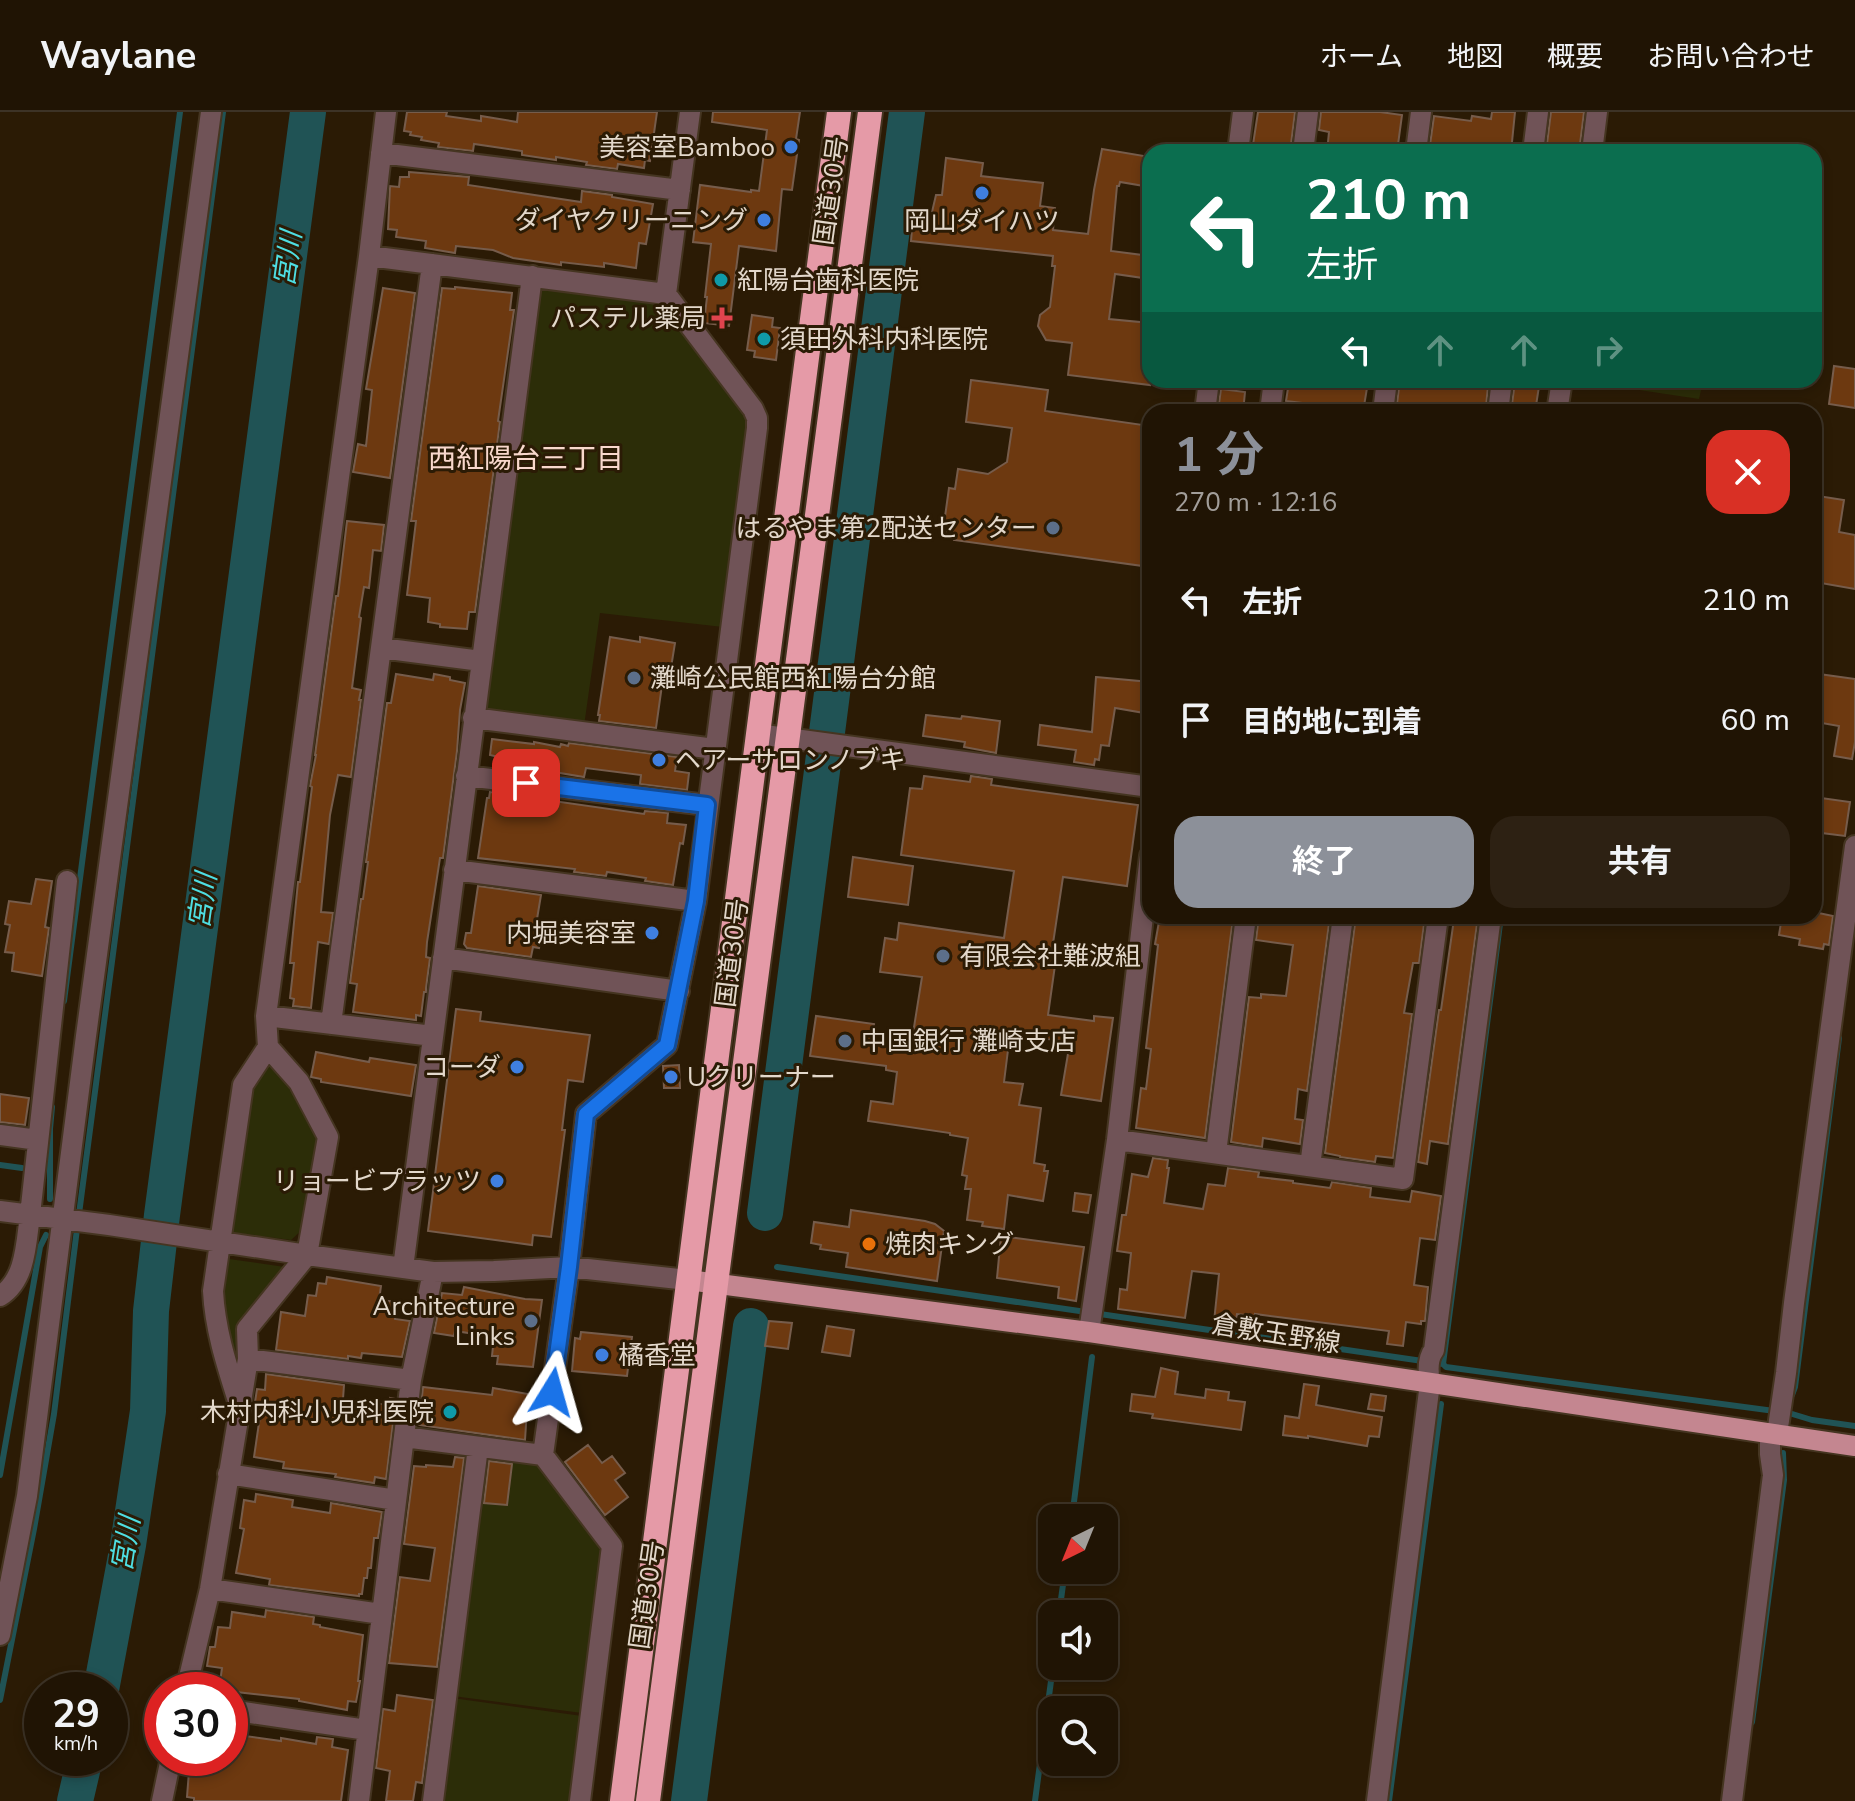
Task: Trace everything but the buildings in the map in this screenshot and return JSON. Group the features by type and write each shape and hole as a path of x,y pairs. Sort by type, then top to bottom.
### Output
{"highway":[{"name":"国道30号","path":"622,1801 839,112"},
{"name":"国道30号","path":"648,1801 870,112"}],"main road":[{"name":"倉敷玉野線","path":"688,1280 1091,1319 1777,1423 1855,1446"}],"street":[{"path":"0,1635 27,1496 73,1220 86,1036 211,112"},
{"path":"240,1407 214,1315 215,1241 243,1085 268,1047 266,1016 386,112"},
{"path":"580,1801 612,1546 543,1455 586,1114 667,1045 696,901 757,428 757,418 748,402 666,294 690,112"},
{"path":"1239,144 1243,112"},
{"path":"1304,144 1308,112"},
{"path":"1417,144 1421,112"},
{"path":"1534,144 1538,112"},
{"path":"1593,144 1597,112"},
{"path":"381,153 680,190"},
{"path":"369,256 666,294"},
{"path":"331,1024 432,264"},
{"path":"403,1268 532,276"},
{"path":"381,648 481,661"},
{"path":"473,718 715,749"},
{"path":"758,734 1142,786"},
{"path":"466,776 707,805"},
{"path":"1732,1801 1773,1475 1770,1454 1777,1423 1855,846"},
{"path":"454,870 696,901"},
{"path":"0,1296 8,1291 21,1270 30,1215 38,1140 57,1032 67,881"},
{"path":"1091,1319 1117,1140 1142,924"},
{"path":"1216,1153 1245,924"},
{"path":"1310,1166 1342,924"},
{"path":"1117,1140 1403,1179 1437,924"},
{"path":"1377,1801 1430,1369 1490,924"},
{"path":"443,958 679,991"},
{"path":"266,1016 433,1036"},
{"path":"57,1032 86,1036"},
{"path":"190,1672 210,1589 248,1359 247,1329 307,1255 328,1137 299,1082 268,1047"},
{"path":"0,1135 38,1140"},
{"path":"0,1211 433,1272 569,1267 688,1280"},
{"path":"359,1801 411,1380 433,1272"},
{"path":"248,1359 411,1380"},
{"path":"404,1437 543,1455"},
{"path":"433,1801 478,1447"},
{"path":"228,1474 396,1500"},
{"path":"210,1589 381,1614"},
{"path":"248,1713 367,1730"},
{"path":"162,1801 167,1776"}],"shaded area":[{"path":"538,286 660,301 741,401 750,422 723,627 600,613 584,726 484,711"},
{"path":"1626,388 1695,388 1701,390 1699,399"},
{"path":"267,1063 274,1063 317,1134 304,1228 291,1240 230,1232 249,1096"},
{"path":"229,1259 285,1267 285,1272 237,1326 235,1362 223,1307"},
{"path":"483,1454 534,1462 603,1552 582,1713 453,1696"},
{"path":"452,1698 582,1716 569,1801 438,1801"}],"waterway":[{"path":"64,1001 180,112"},
{"path":"0,1700 54,1414 223,112"},
{"name":"宮川","path":"104,1672 148,1411 151,1311 162,1215 308,112"},
{"path":"765,1213 907,112"},
{"path":"1443,1364 1500,924"},
{"path":"1792,1395 1839,1038"},
{"path":"50,1199 52,1107"},
{"path":"0,1165 22,1168"},
{"path":"0,1475 40,1247 46,1235"},
{"path":"777,1267 1443,1364 1446,1367 1789,1413 1812,1420 1855,1426"},
{"path":"689,1801 751,1326"},
{"path":"1074,1504 1092,1357"},
{"path":"1389,1801 1441,1404"},
{"path":"1752,1722 1784,1480 1783,1453"},
{"path":"1061,1600 1063,1584"},
{"path":"1035,1801 1051,1680"},
{"name":"宮川","path":"75,1801 81,1776"}],"place":[{"name":"美容室Bamboo","path":"791,147"},
{"name":"岡山ダイハツ","path":"982,193"},
{"name":"ダイヤクリーニング","path":"764,220"},
{"name":"紅陽台歯科医院","path":"721,280"},
{"name":"パステル薬局","path":"722,318"},
{"name":"須田外科内科医院","path":"764,339"},
{"name":"はるやま第2配送センター","path":"1053,528"},
{"name":"灘崎公民館西紅陽台分館","path":"634,678"},
{"name":"ヘアーサロンノブキ","path":"659,760"},
{"name":"内堀美容室","path":"652,933"},
{"name":"有限会社難波組","path":"943,956"},
{"name":"中国銀行 灘崎支店","path":"845,1041"},
{"name":"コーダ","path":"517,1067"},
{"name":"Uクリーナー","path":"671,1077"},
{"name":"リョービプラッツ","path":"497,1181"},
{"name":"焼肉キング","path":"869,1244"},
{"name":"Architecture Links","path":"531,1321"},
{"name":"橘香堂","path":"602,1355"},
{"name":"木村内科小児科医院","path":"450,1412"}],"district":[{"name":"西紅陽台三丁目","path":"526,459"}],"route":[{"path":"526,783 707,805 696,901 667,1045 586,1114 552,1392"}]}
